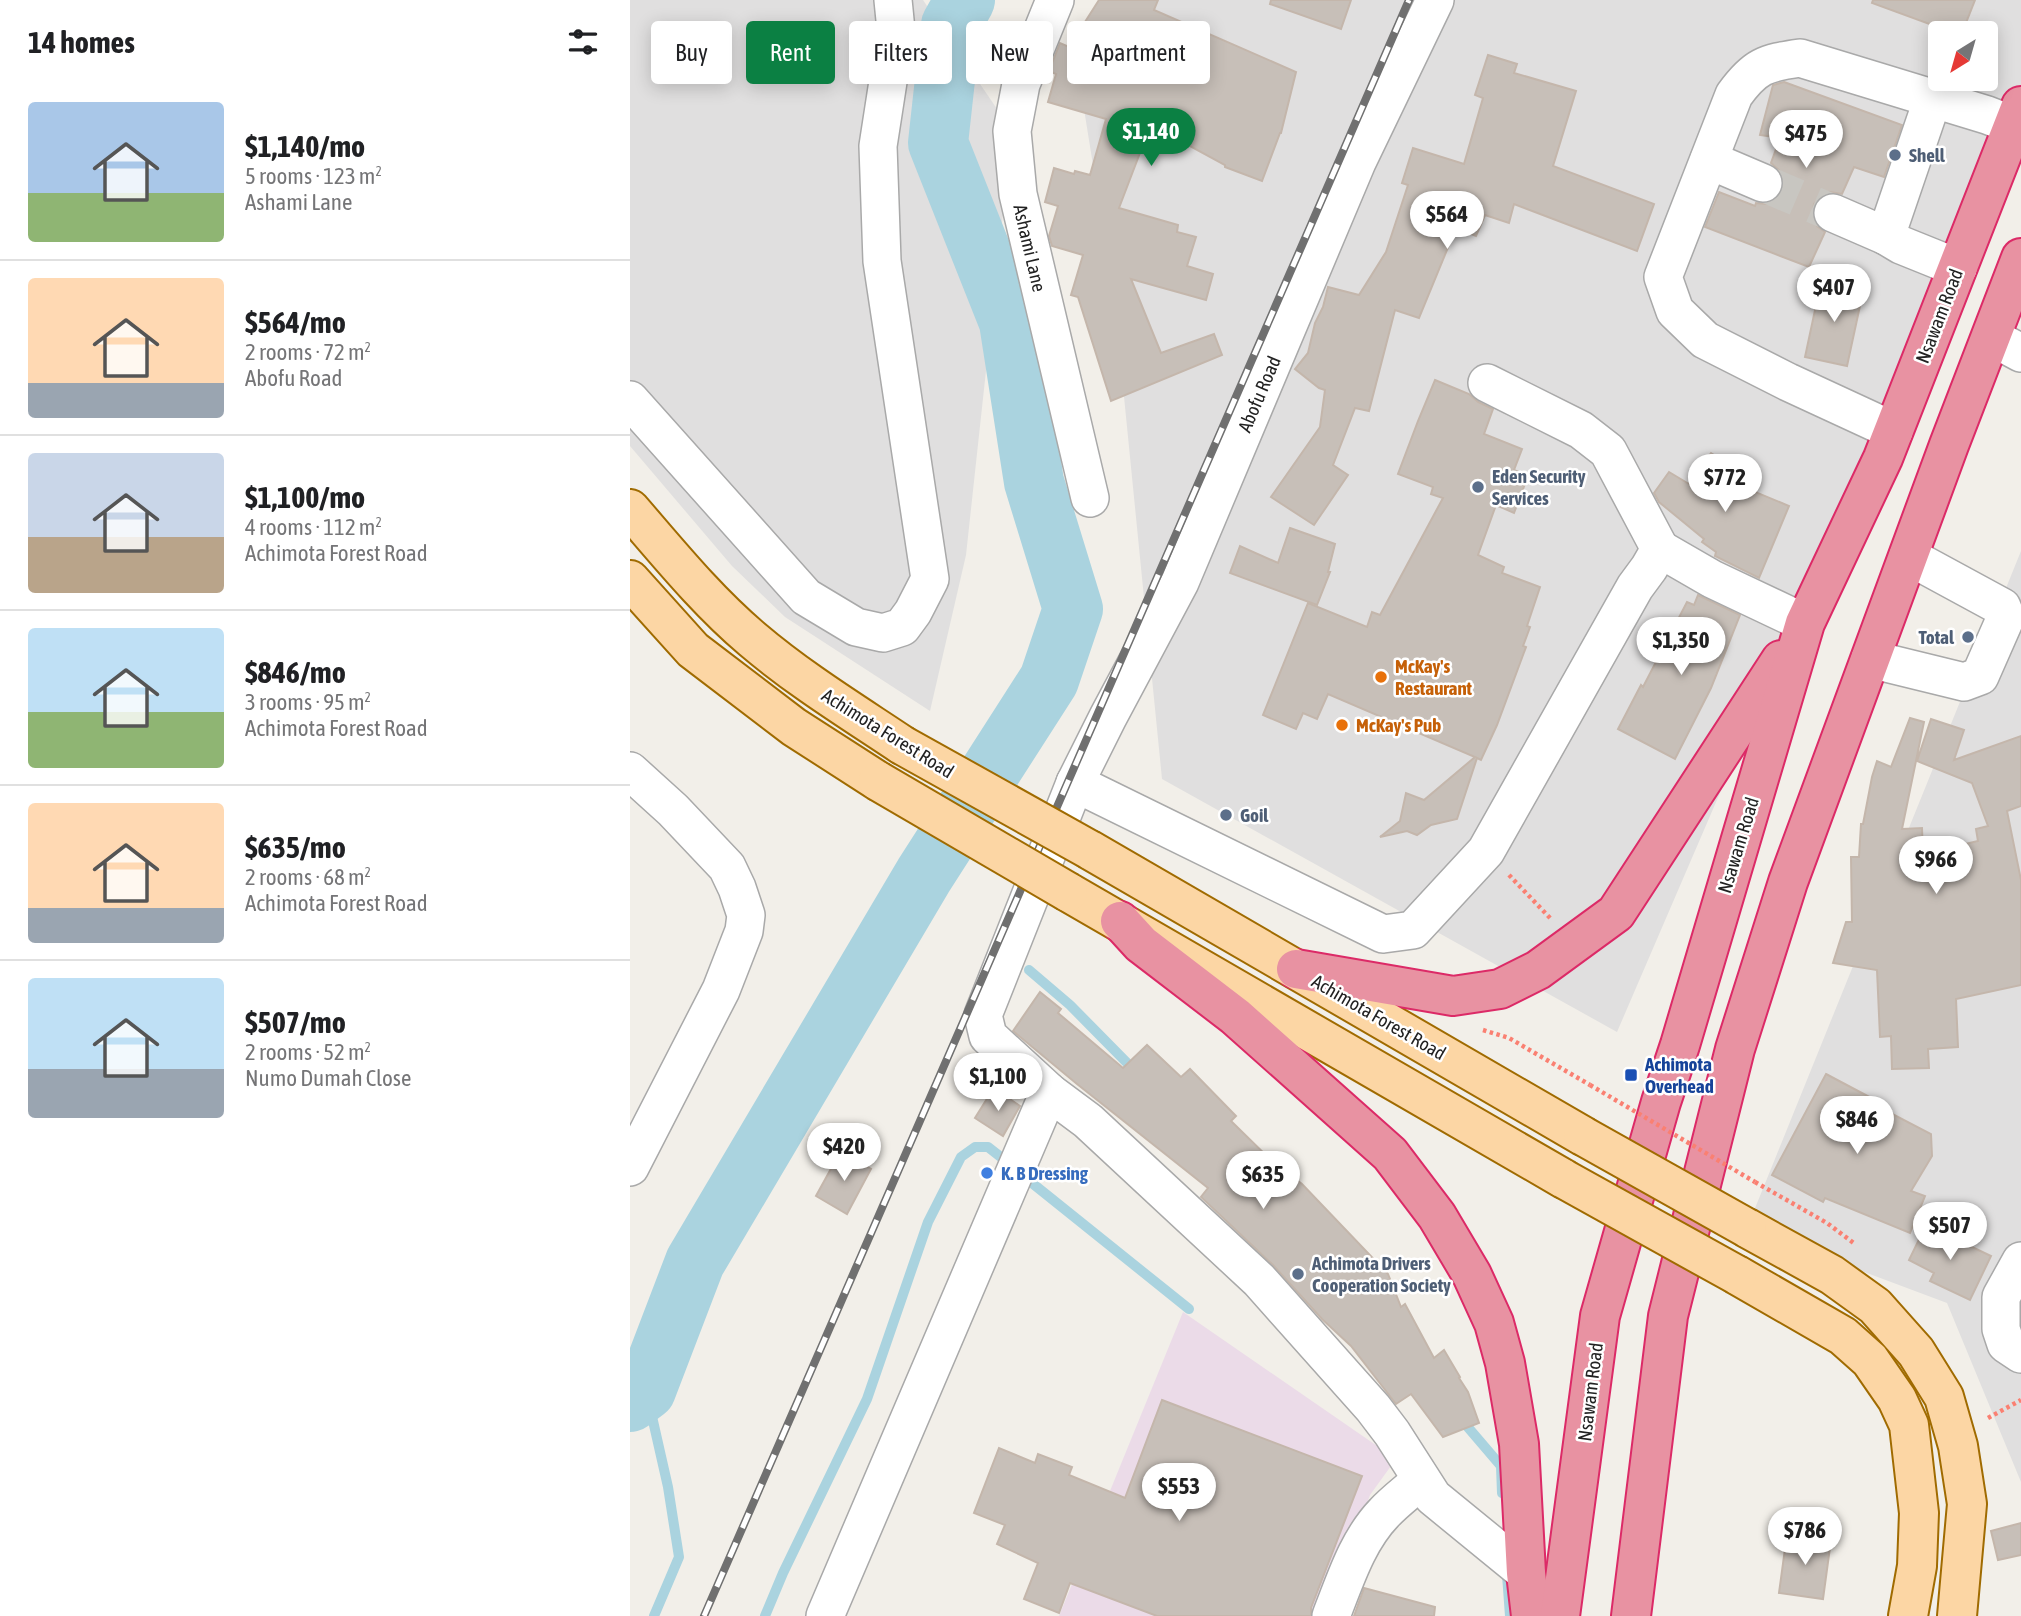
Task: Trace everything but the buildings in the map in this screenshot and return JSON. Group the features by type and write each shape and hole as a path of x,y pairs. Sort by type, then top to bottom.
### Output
{"highway":[{"name":"Nsawam Road","path":"1560,1616 1600,1317 1661,1102 1805,623 1884,458 2017,115"},
{"path":"1631,1616 1668,1316 1739,1037 1788,882 1908,556 2006,345 2021,258"},
{"path":"1296,969 1453,996 1500,989 1538,971 1616,913 1805,623"},
{"path":"1120,921 1142,944 1235,1016 1390,1154 1437,1216 1494,1323 1505,1363 1519,1444 1531,1616"}],"main road":[{"name":"Achimota Forest Road","path":"630,509 694,584 752,639 819,690 902,745 1090,850 1583,1136 1832,1275 1875,1306 1916,1352 1944,1397 1958,1446 1967,1504 1957,1616"},
{"path":"630,580 693,650 794,727 878,781 1564,1179 1843,1336 1870,1360 1897,1399 1909,1425 1919,1513 1917,1566 1908,1616"}],"street":[{"path":"630,400 806,597 856,627 883,633 902,627 930,579 882,261 878,146 896,30 893,0"},
{"name":"Ashami Lane","path":"1055,0 1021,84 1013,131 1018,194 1090,498"},
{"name":"Abofu Road","path":"1435,0 1357,162 1180,582 1075,783 984,1015 988,1036 1049,1092 1088,1121 1259,1280 1373,1408 1433,1497 1526,1573"},
{"path":"1894,431 1706,340 1675,311 1663,277 1734,95 1748,75 1773,62 1800,58 1933,98 2017,115"},
{"path":"1886,236 1933,98"},
{"path":"1709,160 1763,183"},
{"path":"1833,213 1958,268"},
{"path":"1487,383 1581,430 1608,451 1660,549 1712,579 1805,623"},
{"path":"1075,783 1383,934 1413,930 1486,851 1635,587 1660,549"},
{"path":"1871,659 1964,682 1980,676 2006,617 2002,607 1908,556"},
{"path":"630,771 702,839 727,867 746,915 744,931 721,990 630,1167"},
{"path":"825,1616 1049,1092"},
{"path":"2021,1261 2001,1297 2001,1329 2006,1344 2021,1354"},
{"path":"1331,1616 1364,1539 1383,1514 1421,1480"}],"path":[{"path":"1486,851 1556,924"},
{"path":"1590,1085 1755,1182"}],"shaded area":[{"path":"630,0 923,0 937,21 849,21 849,84 952,84 952,43 966,63 966,84 980,84 1012,131 966,555 930,711 785,617 732,566 630,446"},
{"path":"1126,0 2021,0 2021,94 1617,1032 1162,779 1114,296 1084,109 1094,84 1210,84 1210,21 1118,21"},
{"path":"2021,551 2021,1482 1947,1303 1747,1228"},
{"path":"1183,1312 1396,1459 1370,1495 1326,1616 1059,1616"}],"waterway":[{"path":"630,1402 646,1390 695,1262 924,875 1049,680 1073,609 1034,482 1009,322 938,143 951,25 965,0"},
{"path":"1029,970 1070,1005 1137,1073"},
{"path":"765,1616 867,1399 928,1222 961,1157 975,1147 988,1147 1011,1165"},
{"path":"1022,1175 1189,1309"},
{"path":"646,1390 668,1487 679,1557 654,1616"},
{"path":"1460,1418 1501,1466 1502,1493"},
{"path":"1507,1575 1510,1616"}],"tunnel":[{"path":"1763,183 1833,213"}],"railway":[{"path":"704,1616 1409,0"}],"place":[{"name":"Shell","path":"1895,155"},
{"name":"Eden Security Services","path":"1478,487"},
{"name":"Total","path":"1968,637"},
{"name":"McKay's Restaurant","path":"1381,677"},
{"name":"McKay's Pub","path":"1342,725"},
{"name":"Goil","path":"1226,815"},
{"name":"Achimota Overhead","path":"1631,1075"},
{"name":"K. B Dressing","path":"987,1173"},
{"name":"Achimota Drivers Cooperation Society","path":"1298,1274"}]}
